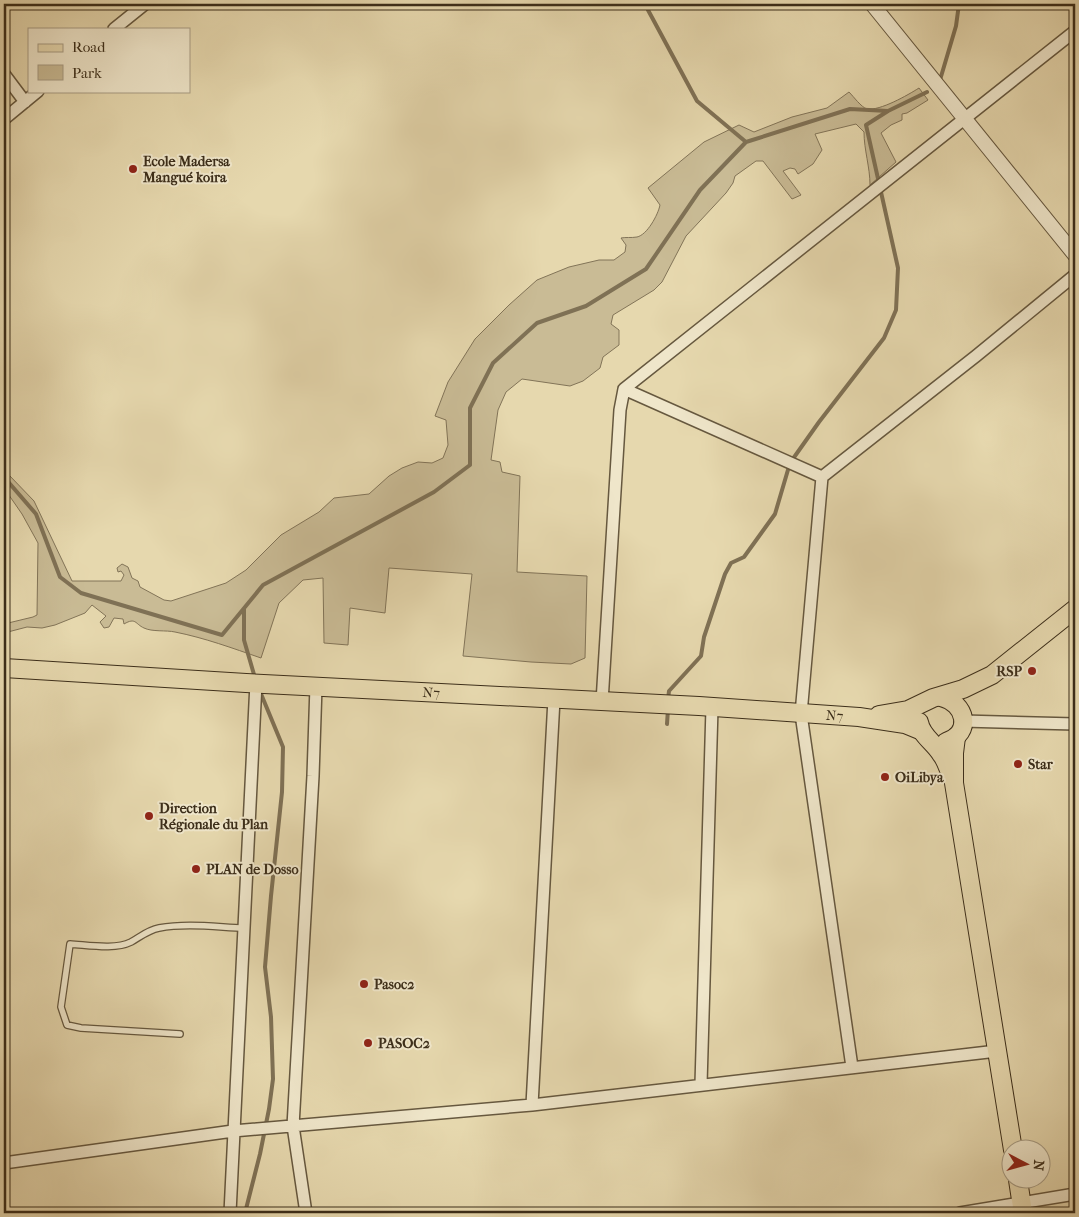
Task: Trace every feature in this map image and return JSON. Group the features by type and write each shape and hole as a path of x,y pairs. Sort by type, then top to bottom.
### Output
{"main road":[{"path":"858,717 896,713 963,690 992,675 1075,609"},
{"name":"N7","path":"4,668 858,717"},
{"path":"858,717 905,724 940,743 949,741 992,675"},
{"path":"954,783 942,754 926,736 918,719 920,710 933,700 950,699 957,704 960,723 954,752 954,783 1011,1140"},
{"path":"1019,1190 1022,1208"}],"street":[{"path":"872,4 1075,255"},
{"path":"115,28 137,6"},
{"path":"602,702 620,410 624,389 1075,31"},
{"path":"4,74 25,102"},
{"path":"4,119 37,92"},
{"path":"852,1067 801,714 822,477 969,362 1075,275"},
{"path":"624,389 822,477"},
{"path":"230,1213 256,683"},
{"path":"306,1213 293,1126 313,776 316,686"},
{"path":"532,1105 554,699"},
{"path":"701,1084 712,708"},
{"path":"960,723 1075,724"},
{"path":"4,1163 233,1131 532,1105 997,1051"},
{"path":"960,1213 1022,1208 1075,1194"}],"lane":[{"path":"180,1034 81,1028 67,1025 61,1007 70,944 106,946 130,942 158,928 189,926 244,928"}],"green space":[{"path":"919,88 928,100 902,114 902,120 891,125 881,133 896,162 870,185 864,132 856,124 815,134 822,150 813,164 798,174 795,169 790,168 783,171 801,195 792,199 763,161 756,161 735,176 733,183 726,193 686,236 662,282 654,290 613,315 611,324 619,330 619,345 603,357 600,368 583,381 570,386 522,379 506,392 498,410 491,460 500,462 502,472 520,476 517,572 587,576 585,658 571,664 463,656 472,574 389,568 385,613 350,608 348,645 324,643 323,578 303,580 279,603 261,658 186,634 147,629 133,621 124,624 123,619 114,618 109,627 104,628 100,622 106,616 92,605 85,613 55,625 42,628 27,627 4,633 4,624 37,615 38,543 22,514 4,488 4,473 9,475 34,501 72,581 121,581 124,575 121,571 118,572 117,568 122,564 128,567 132,578 138,581 140,587 164,600 171,601 226,583 246,570 281,535 319,512 334,498 369,494 389,476 402,468 418,462 432,463 443,458 448,445 446,420 435,416 448,382 475,339 537,280 569,267 599,260 614,260 625,252 626,245 621,238 635,237 645,233 652,224 659,209 660,205 648,188 704,142 739,125 754,132 792,117 827,108 849,92 865,108 873,109 894,102"}],"waterway":[{"path":"940,80 956,26 959,4"},
{"path":"648,10 697,101 746,142"},
{"path":"4,477 36,514 60,577 81,593 222,635 263,585 434,492 470,465 470,408 493,363 537,323 586,306 646,269 700,190 746,142 850,109 888,111 927,92"},
{"path":"668,699 669,691 701,656 704,637 725,574 731,563 744,557 775,514 790,463 884,338 896,310 898,268 866,125 888,111"},
{"path":"244,609 244,640 255,678"},
{"path":"245,1213 260,1154 273,1079 271,1017 265,967 282,792 283,747 259,689"},
{"path":"667,724 668,709"}],"place":[{"name":"Ecole Madersa Mangué koira","path":"133,169"},
{"name":"RSP","path":"1032,671"},
{"name":"Star","path":"1018,764"},
{"name":"OiLibya","path":"885,777"},
{"name":"Direction Régionale du Plan","path":"149,816"},
{"name":"PLAN de Dosso","path":"196,869"},
{"name":"Pasoc2","path":"364,984"},
{"name":"PASOC2","path":"368,1043"}]}
